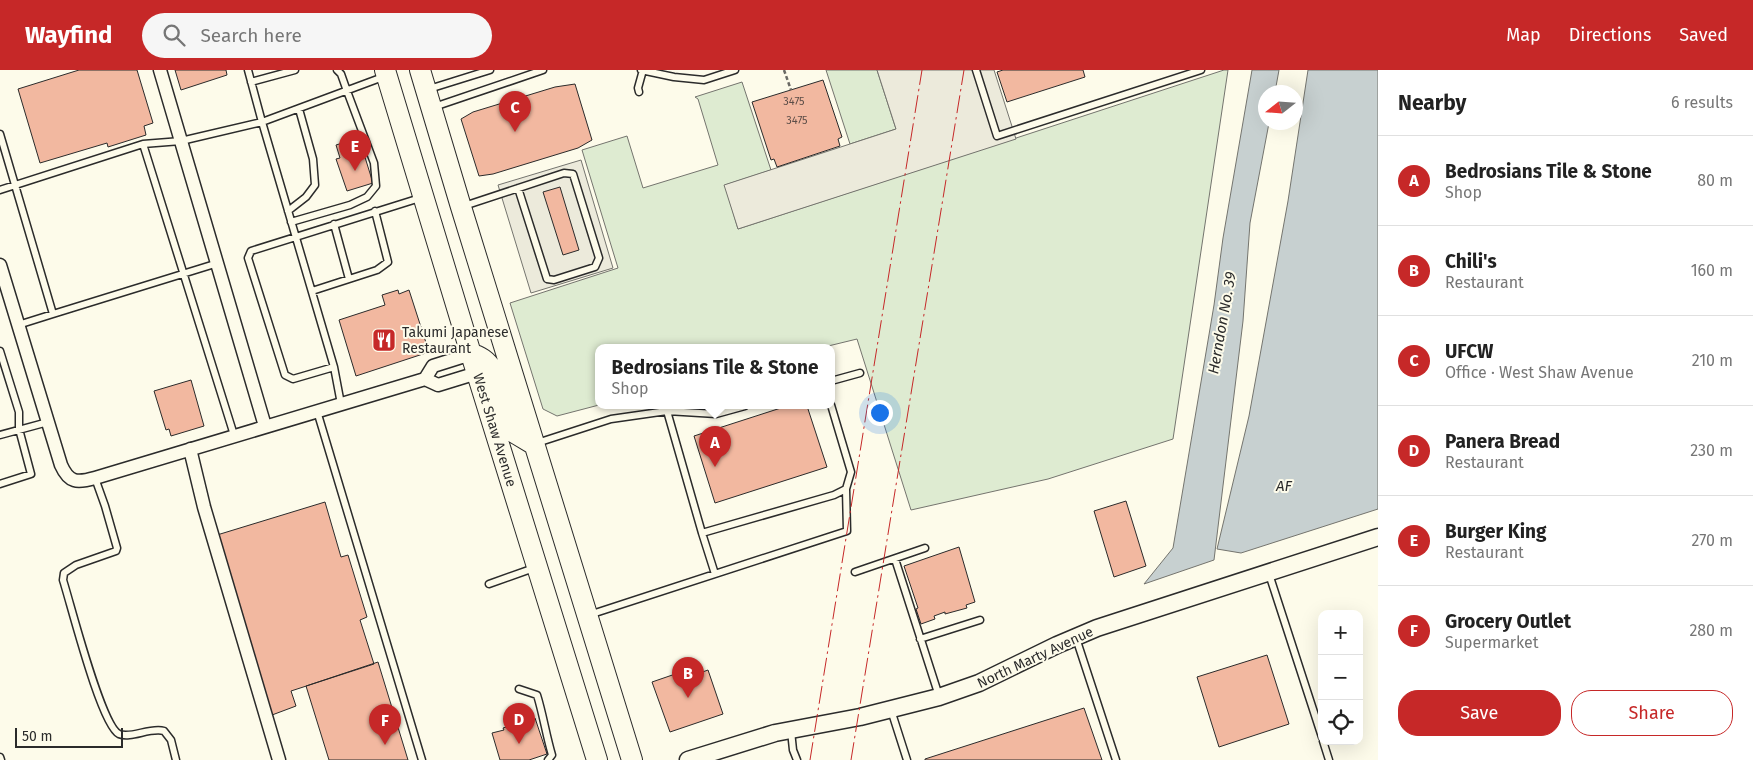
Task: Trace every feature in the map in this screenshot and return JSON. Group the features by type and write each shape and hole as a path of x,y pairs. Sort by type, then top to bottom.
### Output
{"main road":[{"path":"420,70 533,444 632,760"},
{"name":"West Shaw Avenue","path":"386,73 597,760"},
{"path":"471,354 487,361 492,370 513,432 533,444"}],"street":[{"path":"160,70 265,426"},
{"path":"0,266 65,474 73,481 94,478 425,379 438,385 477,373"},
{"path":"425,379 433,366 471,354"},
{"path":"190,449 204,507 279,760"},
{"name":"North Marty Avenue","path":"694,759 791,729 891,710 939,698 979,683 1076,636 1097,628 1378,536"}],"lane":[{"path":"248,70 334,366 341,404"},
{"path":"252,82 295,70"},
{"path":"291,222 350,205 367,197 376,186 374,163 348,91 341,74 337,70"},
{"path":"430,99 490,70"},
{"path":"430,99 543,70"},
{"path":"639,92 638,88 642,70 674,77 704,80 736,70"},
{"path":"976,70 997,136 1201,70"},
{"path":"0,190 143,144 181,141 262,122 348,91 386,73"},
{"path":"288,211 306,197 315,185 313,159 299,109"},
{"path":"0,134 53,314"},
{"path":"143,144 234,435"},
{"path":"461,207 518,188 564,173 573,174 599,258 595,267 554,280 547,279 518,188"},
{"path":"334,366 293,379 285,374 248,258 251,251 424,196"},
{"path":"312,292 377,270 388,262 375,212"},
{"path":"334,224 349,279"},
{"path":"18,325 218,263"},
{"path":"0,351 19,412 18,429 31,474 0,484"},
{"path":"835,380 860,373"},
{"path":"667,411 671,409"},
{"path":"533,444 611,420 667,411 716,414 734,409"},
{"path":"588,615 847,531 846,489 851,472 832,409"},
{"path":"317,411 422,760"},
{"path":"667,411 715,574"},
{"path":"0,435 48,422"},
{"path":"94,478 105,506 117,548 116,551 76,565 64,573 66,590 97,694 110,725 116,733 123,735 155,730 164,731 171,740 176,760"},
{"path":"702,533 834,495 846,489"},
{"path":"855,572 925,548"},
{"path":"895,559 939,698"},
{"path":"489,584 538,567"},
{"path":"1268,571 1318,725"},
{"path":"920,639 980,620"},
{"path":"1076,636 1116,760"},
{"path":"519,689 537,695 552,755 548,760"},
{"path":"891,710 907,760"},
{"path":"791,729 793,750 797,760"},
{"path":"1324,745 1329,760"}],"path":[{"path":"784,70 791,90"}],"green space":[{"path":"826,70 877,70 896,129 850,144"},
{"path":"1228,70 1173,439 1048,479 911,510 857,339 835,344 595,344 595,406 557,416 543,409 510,303 618,268 582,150 627,136 643,188 718,165 698,99 695,97 742,82 771,170 725,185 738,229"}],"shaded area":[{"path":"877,70 994,70 1016,139 738,229 724,185 896,129"},
{"path":"581,160 613,268 531,293 498,185"}],"water":[{"name":"Herndon No. 39","path":"1252,70 1279,70 1276,85 1258,85 1258,130 1268,130 1250,223 1243,321 1214,560 1144,584 1173,548 1214,305 1223,238"},
{"name":"AF","path":"1308,70 1378,70 1378,509 1241,553 1217,549 1249,416 1288,201 1299,130 1303,130 1303,103"}],"building":[{"path":"79,70 137,70 153,123 144,126 146,135 108,147 107,143 40,163 18,89"},
{"path":"175,70 226,70 227,75 181,90"},
{"path":"1003,70 1083,70 1085,77 1007,102 997,72"},
{"path":"823,80 842,137 838,139 840,146 777,167 774,159 771,160 752,102"},
{"path":"575,84 592,140 578,148 493,174 479,176 461,119 473,112 555,87"},
{"path":"359,138 373,183 347,191 336,159 340,158 336,145"},
{"path":"560,187 579,250 563,255 543,192"},
{"path":"398,290 399,294 409,290 429,352 356,376 339,320 385,305 382,295"},
{"path":"191,380 204,426 171,436 169,429 166,430 154,391"},
{"path":"778,409 808,409 827,467 715,503 694,436"},
{"path":"1126,501 1146,566 1114,577 1094,511"},
{"path":"325,502 341,557 348,555 367,617 360,620 374,664 291,691 296,706 272,715 217,535"},
{"path":"959,547 975,602 966,605 967,608 945,614 945,612 934,616 935,619 921,624 916,609 918,608 904,566"},
{"path":"1267,655 1289,724 1219,747 1197,677"},
{"path":"378,662 408,760 329,760 306,686"},
{"path":"708,670 723,714 670,732 652,682 684,671 686,678"},
{"path":"1084,708 1102,760 925,760 925,759"},
{"path":"535,718 547,754 529,760 500,760 492,733"}],"power":[{"path":"810,760 922,70"},
{"path":"851,760 964,70"}],"place":[{"name":"UFCW","path":"515,132"},
{"name":"Burger King","path":"355,171"},
{"name":"Takumi Japanese Restaurant","path":"384,340"},
{"name":"Bedrosians Tile & Stone","path":"715,467"},
{"name":"Chili's","path":"688,698"},
{"name":"Panera Bread","path":"519,744"},
{"name":"Grocery Outlet","path":"385,745"}]}
